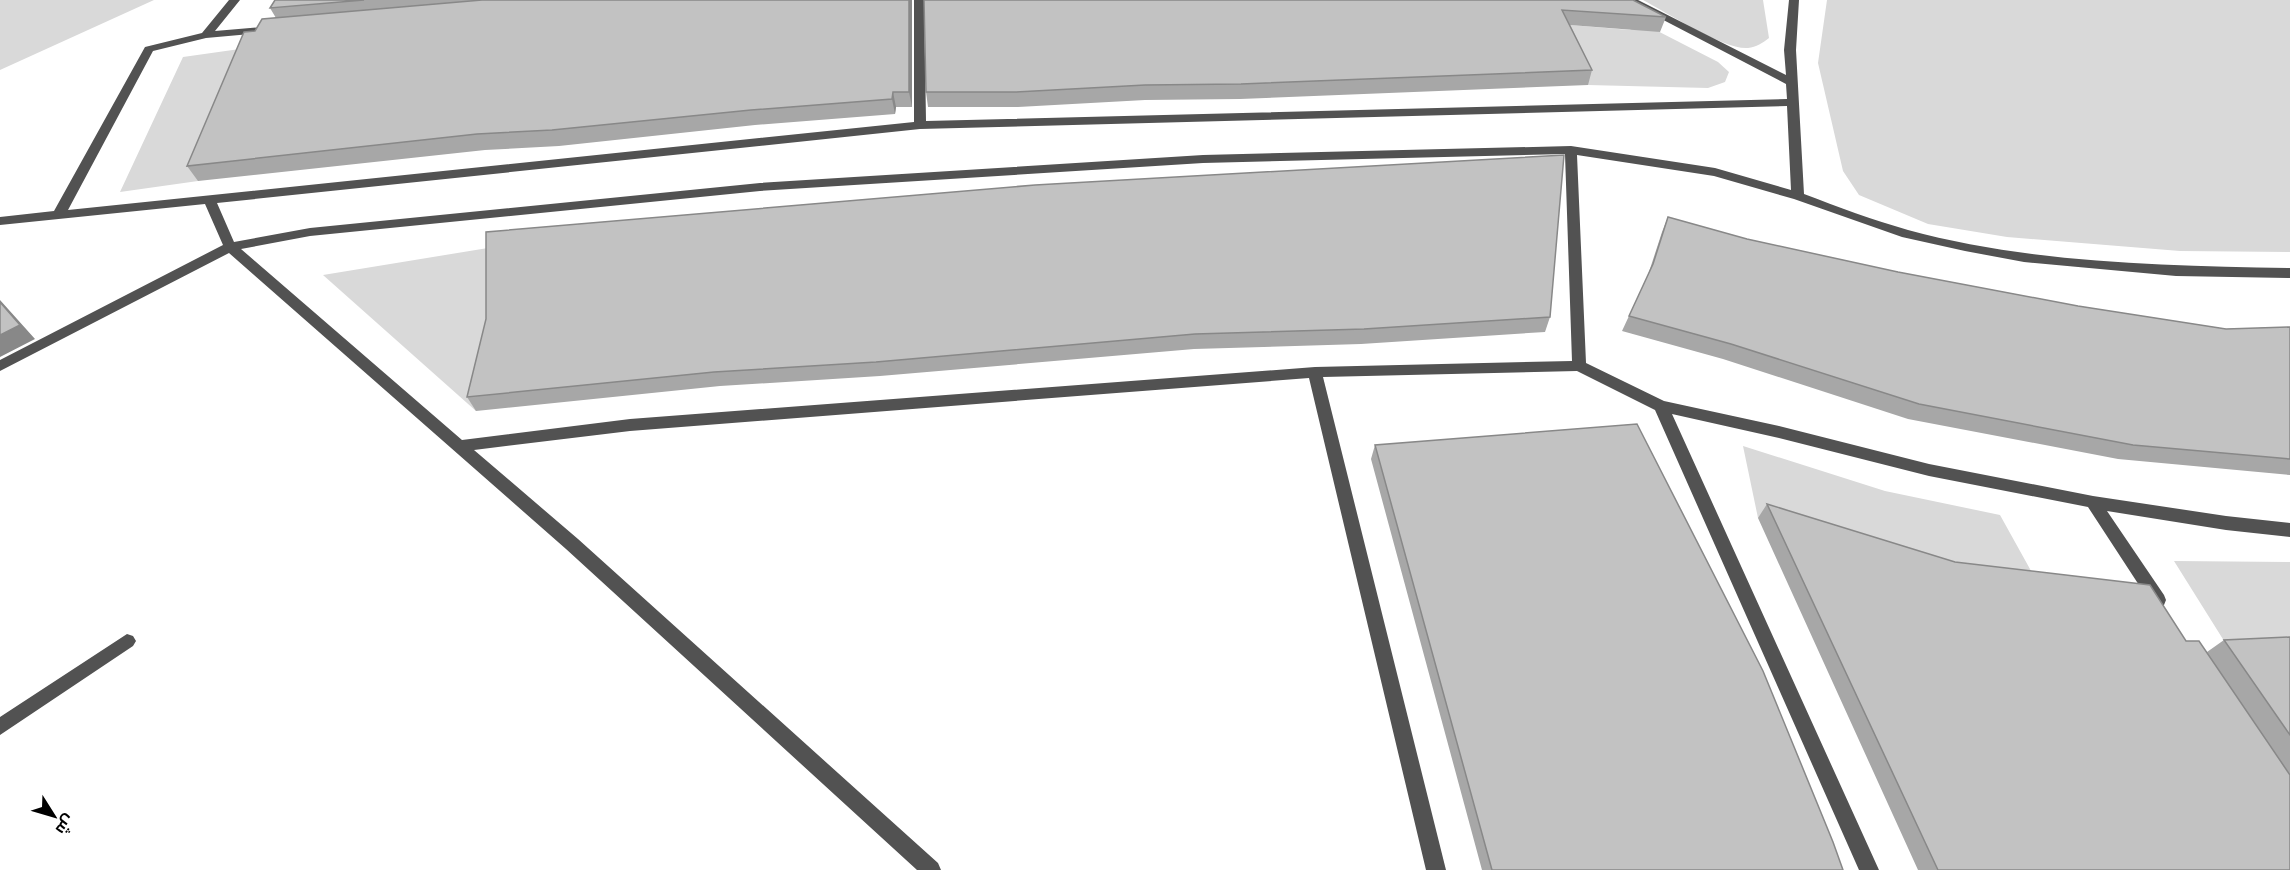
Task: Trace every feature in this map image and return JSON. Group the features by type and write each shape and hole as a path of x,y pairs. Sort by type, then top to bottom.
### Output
{"street":[{"path":"206,35 235,0"},
{"path":"919,0 920,125"},
{"path":"1630,0 1791,82"},
{"path":"1794,0 1790,50 1798,196"},
{"path":"59,214 148,49 206,35 287,28"},
{"path":"0,221 210,201 920,125 1793,102"},
{"path":"1571,150 1579,366"},
{"path":"0,366 230,247 310,232 760,187 1203,159 1571,150 1664,162 1715,172 1798,196 1907,234 2024,257 2176,271 2290,273"},
{"path":"210,201 230,247 460,446 931,870"},
{"path":"460,446 630,425 1316,372 1579,366 1661,406 1779,432 1929,470 2093,502 2226,523 2290,530"},
{"path":"1316,372 1436,870"},
{"path":"1661,406 1869,870"},
{"path":"2093,502 2165,610"},
{"path":"0,727 127,641"}],"shaded area":[{"path":"0,0 154,0 0,70"},
{"path":"1643,0 1763,0 1769,38 1754,47 1738,47 1710,37"},
{"path":"1827,0 2290,0 2290,252 2180,251 2007,237 1928,224 1859,195 1843,171 1818,63"},
{"path":"1642,23 1718,62 1729,72 1725,82 1708,88 1588,85 1558,24 1630,30"},
{"path":"254,47 198,181 120,192 183,57"},
{"path":"494,247 476,411 323,275"},
{"path":"1743,446 1885,491 2000,515 2040,587 1942,576 1758,518"},
{"path":"2174,561 2290,562 2290,650 2231,652"}],"building":[{"path":"275,0 364,0 270,8"},
{"path":"482,0 909,0 909,92 893,92 892,99 751,110 552,130 477,134 187,166 244,32 255,31 262,19"},
{"path":"924,0 1633,0 1666,17 1562,10 1592,70 1241,84 1145,85 1016,92 926,92"},
{"path":"1564,155 1550,317 1364,329 1195,334 876,362 714,372 467,397 486,319 486,232 1035,185"},
{"path":"1668,217 1747,239 1898,272 2078,306 2226,329 2290,327 2290,459 2133,445 1919,404 1731,344 1629,316 1653,264"},
{"path":"0,302 20,325 0,335"},
{"path":"1637,424 1763,671 1843,870 1492,870 1375,445"},
{"path":"1767,504 1955,562 2150,585 2186,641 2199,641 2290,775 2290,870 1938,870"},
{"path":"2290,637 2290,735 2224,640"}]}
